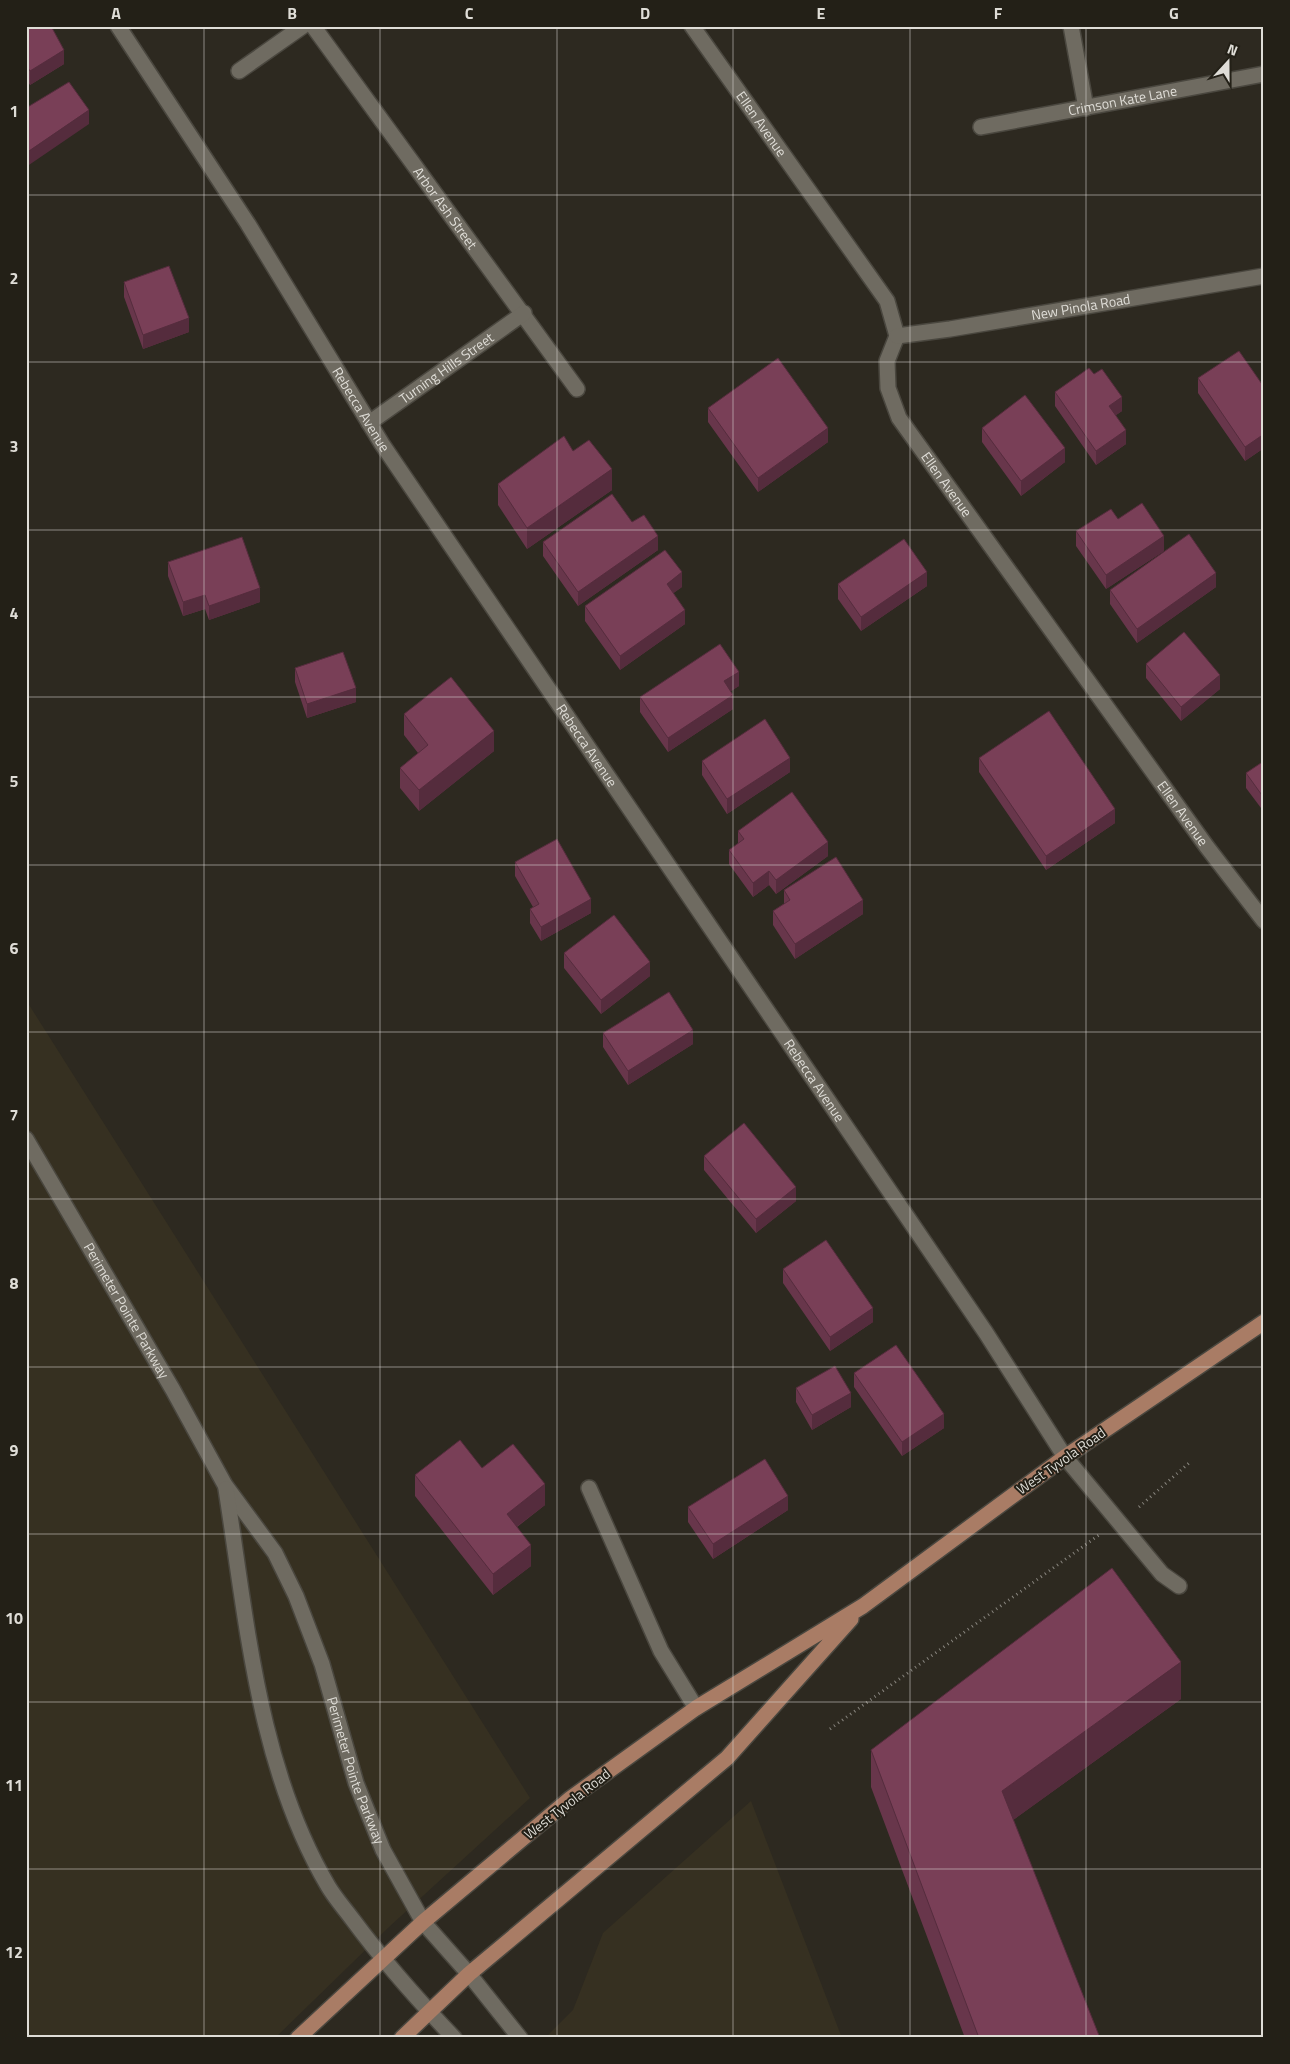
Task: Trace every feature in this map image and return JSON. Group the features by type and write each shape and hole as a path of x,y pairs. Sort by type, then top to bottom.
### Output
{"main road":[{"name":"West Tyvola Road","path":"298,2038 423,1922 571,1798 696,1708 863,1606 1065,1457 1264,1322"},
{"name":"West Tyvola Road","path":"402,2038 469,1974 727,1758 863,1606"}],"street":[{"name":"Rebecca Avenue","path":"118,26 248,224 369,423 981,1325 1065,1457 1162,1574 1180,1586"},
{"path":"239,71 303,26"},
{"name":"Arbor Ash Street","path":"313,26 524,313 577,389"},
{"name":"Ellen Avenue","path":"692,26 887,301 896,336 887,361 888,388 900,418 1207,847 1264,922"},
{"path":"1071,26 1086,108"},
{"name":"Crimson Kate Lane","path":"981,127 1264,74"},
{"name":"New Pinola Road","path":"896,336 950,329 1264,276"},
{"name":"Turning Hills Street","path":"369,423 524,313"},
{"name":"Perimeter Pointe Parkway","path":"26,1139 173,1390 225,1485 275,1553 296,1596 322,1664 356,1783 383,1850 423,1922 469,1974 520,2038"},
{"name":"Perimeter Pointe Parkway","path":"225,1485 263,1714 286,1796 304,1842 329,1888 382,1959 454,2038"},
{"path":"589,1488 661,1651 696,1708"}],"path":[{"path":"1142,1504 1189,1463"},
{"path":"830,1729 1095,1538"}],"shaded area":[{"path":"26,1000 530,1798 389,1927 275,2038 26,2038"},
{"path":"751,1801 842,2038 545,2038 573,2010 603,1933"}],"building":[{"path":"26,26 51,26 64,50 30,71 26,65"},
{"path":"69,82 89,110 26,153 26,108"},
{"path":"169,266 189,318 143,335 124,282"},
{"path":"1239,351 1264,387 1264,434 1245,447 1198,378"},
{"path":"778,358 828,428 758,478 708,408"},
{"path":"1089,368 1094,374 1102,369 1122,397 1109,406 1126,430 1096,451 1055,392"},
{"path":"1025,395 1065,448 1021,481 982,428"},
{"path":"564,436 573,451 589,440 612,469 527,528 498,484"},
{"path":"612,494 632,522 644,515 658,536 578,592 543,542"},
{"path":"1142,503 1164,536 1106,575 1076,531 1111,509 1118,519"},
{"path":"1189,534 1216,573 1137,629 1110,590"},
{"path":"242,537 260,588 209,606 205,595 183,602 168,562"},
{"path":"904,539 927,572 861,617 838,584"},
{"path":"665,550 682,572 667,584 685,610 620,656 585,606"},
{"path":"1184,632 1220,675 1181,707 1146,664"},
{"path":"720,644 739,672 724,681 733,695 668,738 640,697"},
{"path":"343,652 356,688 307,704 295,668"},
{"path":"451,677 494,731 419,790 400,768 428,745 404,714"},
{"path":"1049,711 1115,809 1046,856 979,758"},
{"path":"765,719 790,758 727,799 702,761"},
{"path":"1264,761 1264,798 1246,773"},
{"path":"792,792 828,842 776,880 769,871 753,883 729,850 744,839 738,831"},
{"path":"557,839 591,899 541,927 530,909 539,904 515,862"},
{"path":"836,857 863,900 795,944 773,911 790,900 784,890"},
{"path":"614,915 650,962 601,1000 564,953"},
{"path":"669,992 693,1030 628,1071 603,1033"},
{"path":"744,1123 796,1187 756,1219 704,1156"},
{"path":"826,1240 873,1308 830,1337 783,1269"},
{"path":"896,1345 944,1414 902,1442 854,1373"},
{"path":"835,1366 851,1393 812,1415 796,1388"},
{"path":"460,1440 482,1468 513,1444 545,1484 507,1514 531,1545 493,1574 415,1475"},
{"path":"765,1459 788,1496 713,1544 688,1507"},
{"path":"1112,1568 1181,1662 1002,1791 1100,2038 979,2038 871,1750"}]}
